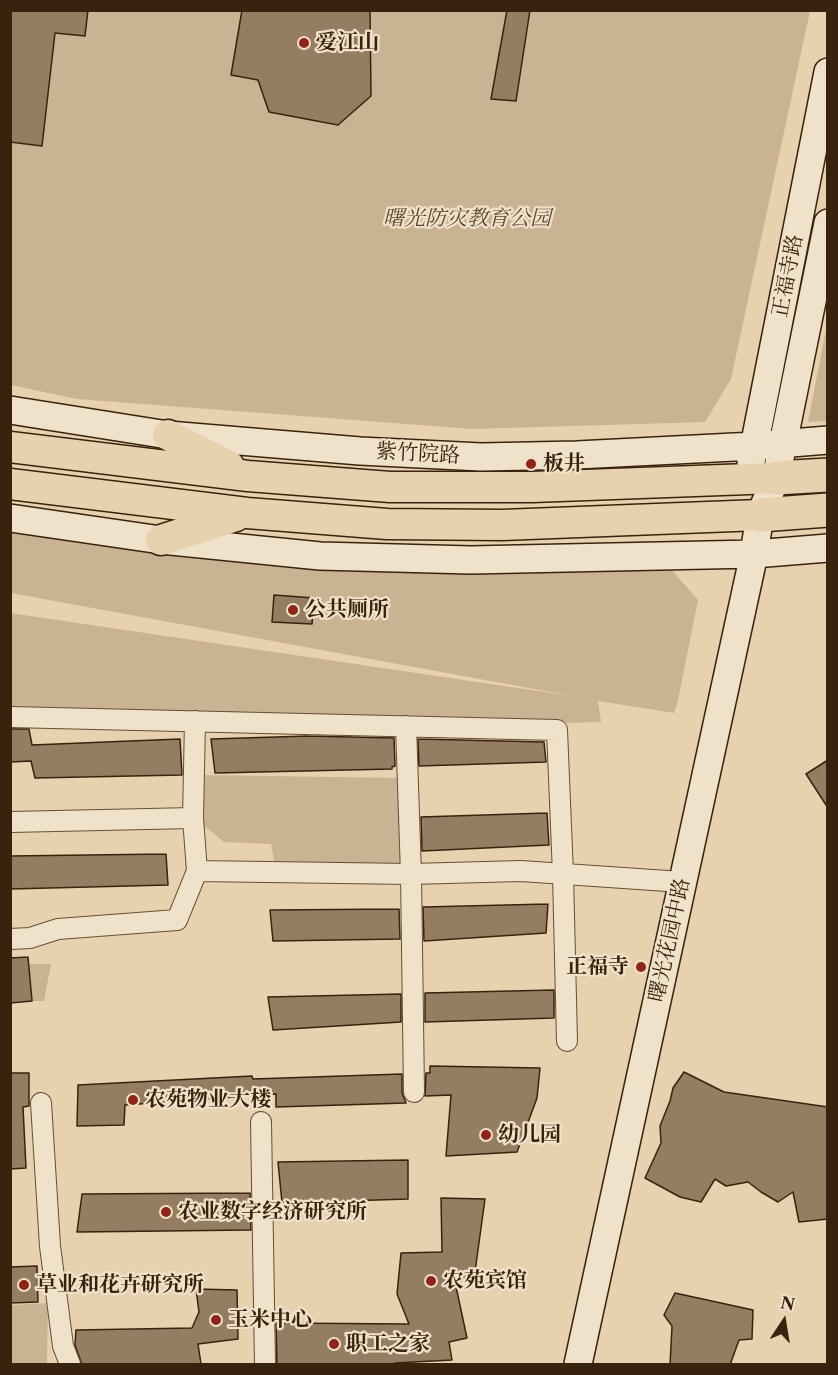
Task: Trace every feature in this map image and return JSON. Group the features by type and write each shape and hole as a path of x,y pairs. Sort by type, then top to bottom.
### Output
{"highway":[{"name":"紫竹院路","path":"762,479 828,475"},
{"path":"760,515 828,510"}],"main road":[{"path":"168,435 248,476"},
{"name":"紫竹院路","path":"10,447 248,476 390,487 532,487 762,479"},
{"path":"10,484 247,513 387,524 502,525 760,515"},
{"path":"161,540 247,513"}],"street":[{"name":"正福寺路","path":"762,479 754,446 828,72"},
{"name":"正福寺路","path":"762,479 783,444 822,275 828,223"},
{"name":"紫竹院路","path":"10,410 168,435 360,451 481,457 577,455 828,440"},
{"name":"曙光花园中路","path":"578,1365 754,554 760,515 762,479"},
{"path":"10,518 161,540 320,556 471,560 754,554 828,548"},
{"path":"10,717 557,730 567,1041"},
{"path":"10,939 30,938 58,929 177,920 197,871 193,818 195,722"},
{"path":"406,726 414,1092"},
{"path":"10,822 193,818"},
{"path":"197,871 411,874 521,871 682,882"},
{"path":"41,1103 50,1246 63,1346 70,1365"},
{"path":"261,1122 265,1365"}],"green space":[{"name":"曙光防灾教育公园","path":"10,11 810,11 731,379 705,422 472,429 77,399 11,385"},
{"path":"827,324 827,421 808,422"},
{"path":"11,518 306,564 671,569 698,600 674,713 598,701 601,722 523,724 11,706 10,613 572,696 11,593"},
{"path":"201,775 398,778 401,866 275,866 271,844 224,842 203,825"},
{"path":"10,964 51,964 44,1001 11,1001"},
{"path":"48,1303 47,1364 11,1364 11,1305"}],"building":[{"path":"10,10 88,10 85,36 55,33 42,146 10,142"},
{"name":"爱江山","path":"242,10 370,10 371,96 338,125 269,112 258,80 231,75"},
{"path":"507,10 530,10 516,101 491,99"},
{"name":"公共厕所","path":"274,595 314,598 312,624 272,622"},
{"path":"10,729 29,729 32,745 180,739 182,775 35,778 31,761 10,762"},
{"path":"308,736 394,738 395,766 392,769 215,773 211,739"},
{"path":"418,739 544,742 546,762 419,766"},
{"path":"828,760 828,808 806,774"},
{"path":"547,813 549,845 422,851 421,817"},
{"path":"166,854 168,885 10,889 10,856"},
{"path":"548,904 546,933 424,941 423,907"},
{"path":"399,909 400,939 273,941 270,910"},
{"path":"28,957 32,1001 10,1003 10,958"},
{"path":"554,990 554,1018 425,1022 425,993"},
{"path":"401,994 401,1022 273,1030 268,997"},
{"path":"430,1066 540,1068 537,1098 517,1152 446,1156 451,1095 425,1096 426,1073 430,1073"},
{"path":"684,1072 724,1092 828,1107 828,1219 799,1222 793,1192 778,1202 748,1182 726,1186 715,1179 701,1202 680,1197 645,1178 661,1143 660,1126 673,1088"},
{"path":"10,1073 29,1073 29,1106 23,1107 26,1168 10,1169"},
{"path":"402,1074 402,1093 406,1103 276,1107 276,1094 125,1105 124,1125 77,1126 78,1085 252,1076 253,1079"},
{"path":"408,1160 408,1199 282,1203 278,1162"},
{"name":"农业数字经济研究所","path":"250,1193 251,1230 77,1232 82,1194"},
{"name":"农苑宾馆","path":"441,1198 485,1199 474,1279 455,1282 467,1338 449,1342 452,1360 395,1363 395,1365 277,1365 276,1323 409,1324 397,1294 401,1253 442,1252"},
{"name":"草业和花卉研究所","path":"37,1266 38,1302 10,1303 10,1267"},
{"name":"玉米中心","path":"196,1289 237,1290 238,1339 198,1344 201,1364 82,1365 75,1345 76,1330 192,1328 199,1312"},
{"path":"675,1293 753,1310 752,1339 739,1340 730,1365 670,1365 672,1326 664,1315"}],"place":[{"name":"爱江山","path":"304,43"},
{"name":"板井","path":"531,464"},
{"name":"公共厕所","path":"293,610"},
{"name":"正福寺","path":"641,967"},
{"name":"农苑物业大楼","path":"133,1100"},
{"name":"幼儿园","path":"486,1135"},
{"name":"农业数字经济研究所","path":"166,1212"},
{"name":"农苑宾馆","path":"431,1281"},
{"name":"草业和花卉研究所","path":"24,1285"},
{"name":"玉米中心","path":"216,1320"},
{"name":"职工之家","path":"334,1344"}]}
